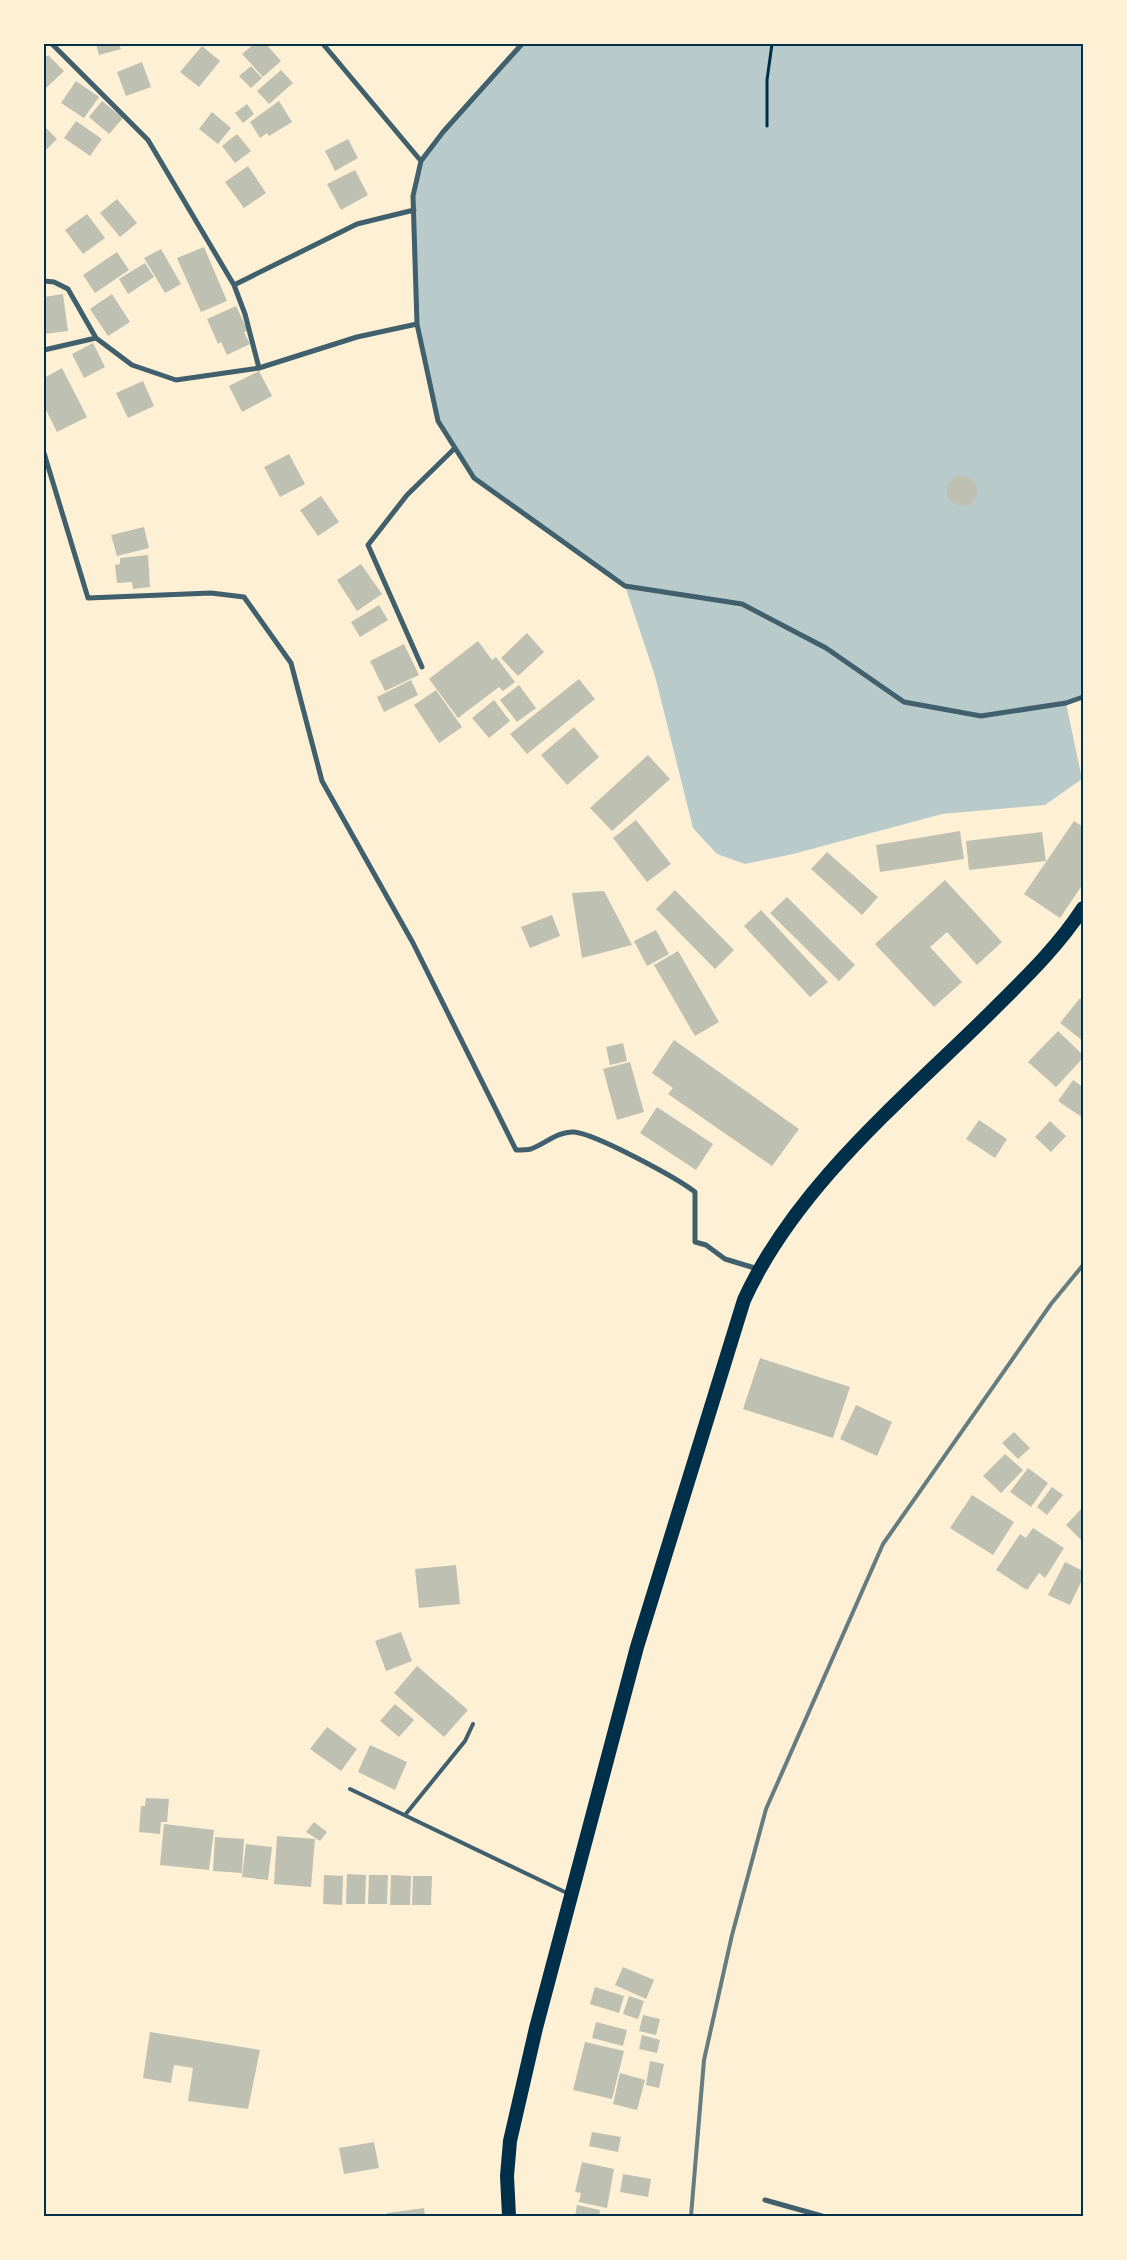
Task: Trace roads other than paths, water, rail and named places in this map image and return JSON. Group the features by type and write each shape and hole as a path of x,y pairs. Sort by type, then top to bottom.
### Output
{"highway":[{"path":"509,2216 507,2176 510,2141 531,2046 645,1619 744,1300 758,1269 784,1227 835,1167 1040,964 1083,908"}],"street":[{"path":"52,44 148,140 234,285 245,314 260,368"},
{"path":"323,44 421,161"},
{"path":"522,44 443,132 421,161 413,196 417,324 438,421 474,478 625,586 742,604 826,648 904,702 981,716 1066,703 1083,697"},
{"path":"234,285 357,224 414,210"},
{"path":"44,281 54,282 68,290 96,338 132,365 176,380 260,368 357,338 417,324"},
{"path":"44,350 96,338"},
{"path":"422,667 368,545 407,495 455,448"},
{"path":"44,453 88,598 211,593 244,598 291,663 322,781 413,943 516,1150 530,1149 558,1136 574,1132 596,1139 681,1181 696,1192 695,1242 706,1245 726,1259 758,1269"},
{"path":"765,2200 822,2216"}],"lane":[{"path":"405,1815 466,1740 473,1724"},
{"path":"350,1789 571,1895"}],"railway":[{"path":"691,2216 704,2060 732,1935 766,1809 883,1544 1051,1304 1083,1265"}]}
